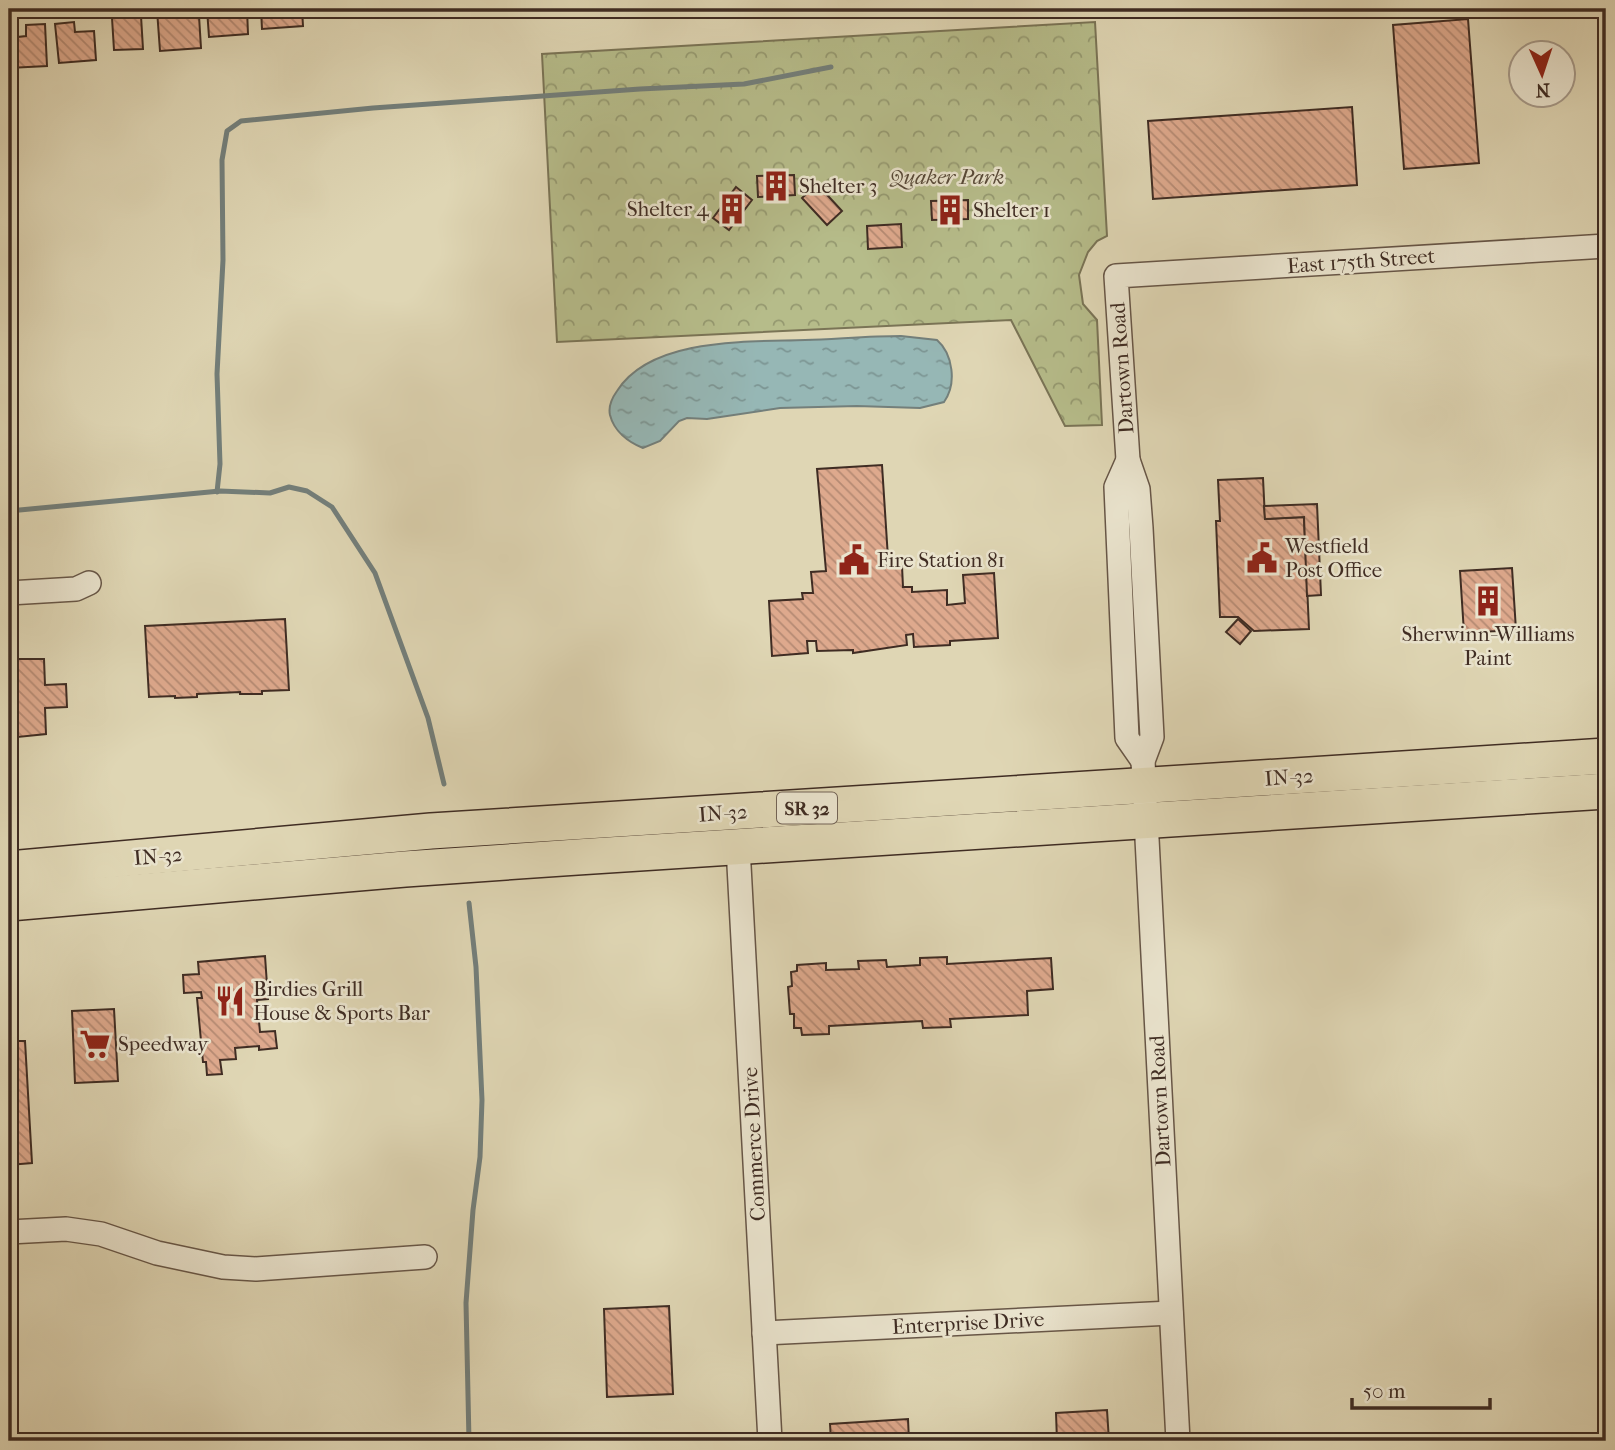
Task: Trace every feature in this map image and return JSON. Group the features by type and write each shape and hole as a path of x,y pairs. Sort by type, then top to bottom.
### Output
{"main road":[{"name":"IN-32","path":"9,869 431,831 1144,773 1606,756"},
{"name":"IN-32","path":"9,903 405,869 1606,791"}],"street":[{"name":"East 175th Street","path":"1116,276 1606,246"},
{"name":"Dartown Road","path":"1116,276 1128,460 1138,489 1152,737 1144,773 1178,1441"},
{"path":"9,593 76,589 89,583"},
{"name":"Commerce Drive","path":"738,846 770,1441"},
{"path":"9,1233 66,1229 101,1234 178,1259 234,1268 256,1269 425,1257"},
{"name":"Enterprise Drive","path":"764,1333 1171,1313"}],"green space":[{"name":"Quaker Park","path":"1095,22 1107,236 1097,241 1088,252 1079,275 1083,304 1097,320 1102,425 1065,426 1011,320 557,342 542,54"}],"water":[{"path":"901,336 937,340 947,353 952,378 944,402 920,408 780,408 707,419 687,418 679,421 660,441 643,448 622,435 610,415 614,396 633,373 653,361 677,352 730,343"}],"building":[{"path":"178,9 179,17 199,16 201,48 160,51 157,10"},
{"path":"207,9 247,9 248,34 209,37"},
{"path":"261,9 302,9 303,26 262,29"},
{"path":"141,16 143,49 114,50 112,18"},
{"path":"1468,19 1479,163 1404,169 1393,25"},
{"path":"74,22 75,32 94,31 96,60 59,63 55,24"},
{"path":"45,24 47,66 9,68 9,38 26,36 26,25"},
{"path":"1352,107 1357,185 1153,199 1148,121"},
{"name":"Shelter 3","path":"794,175 795,195 758,197 757,176"},
{"path":"817,184 842,211 827,225 802,198"},
{"name":"Shelter 4","path":"736,187 752,200 729,230 713,218"},
{"name":"Shelter 1","path":"968,200 968,219 932,220 931,201"},
{"path":"901,224 902,247 868,249 867,226"},
{"name":"Fire Station 81","path":"882,465 888,558 885,558 886,567 902,566 903,587 912,587 912,592 947,590 947,605 965,603 963,575 994,573 998,638 950,641 950,645 914,647 913,634 906,635 907,645 853,653 853,650 817,651 816,641 807,641 808,653 772,656 769,601 803,599 802,593 813,593 811,572 826,571 817,469"},
{"name":"Westfield Post Office","path":"1263,478 1265,519 1304,517 1309,629 1254,631 1238,617 1220,617 1216,521 1220,521 1218,480"},
{"path":"1317,504 1321,595 1307,596 1304,517 1265,519 1264,506"},
{"name":"Sherwinn-Williams Paint","path":"1512,568 1516,630 1464,633 1460,571"},
{"path":"285,619 289,690 262,691 262,694 240,692 197,694 197,697 149,697 145,626"},
{"path":"1238,619 1251,631 1240,644 1226,632"},
{"path":"44,659 45,685 66,684 67,707 45,708 46,734 18,737 18,734 13,734 13,739 9,739 9,661"},
{"path":"265,956 268,999 257,1000 260,1032 275,1031 277,1048 235,1048 236,1059 220,1060 222,1074 207,1075 206,1062 203,1062 197,998 202,998 201,992 184,993 183,975 199,974 198,962"},
{"path":"947,957 947,964 1051,958 1053,989 1027,991 1028,1015 950,1019 951,1027 923,1028 922,1021 829,1026 829,1034 802,1035 801,1028 794,1028 788,987 792,986 791,972 797,971 797,965 826,963 826,970 859,969 858,961 886,960 887,967 920,965 920,958"},
{"path":"114,1009 118,1081 75,1083 72,1011"},
{"path":"9,1041 25,1041 32,1163 9,1165"},
{"path":"669,1306 673,1394 607,1397 604,1309"},
{"path":"1107,1410 1109,1441 1057,1441 1056,1413"},
{"path":"908,1419 909,1441 831,1441 830,1424"}],"waterway":[{"path":"217,492 220,464 217,374 223,260 222,160 227,131 241,121 373,108 744,84 831,67"},
{"path":"9,511 220,491 270,493 289,487 307,491 332,507 375,573 428,718 444,784"},
{"path":"469,903 476,967 482,1100 480,1157 466,1303 469,1441"}],"place":[{"name":"Shelter 3","path":"776,186"},
{"name":"Shelter 4","path":"732,209"},
{"name":"Shelter 1","path":"950,210"},
{"name":"Westfield Post Office","path":"1262,558"},
{"name":"Fire Station 81","path":"854,560"},
{"name":"Sherwinn-Williams Paint","path":"1488,601"},
{"name":"Birdies Grill House & Sports Bar","path":"230,1001"},
{"name":"Speedway","path":"95,1044"}]}
